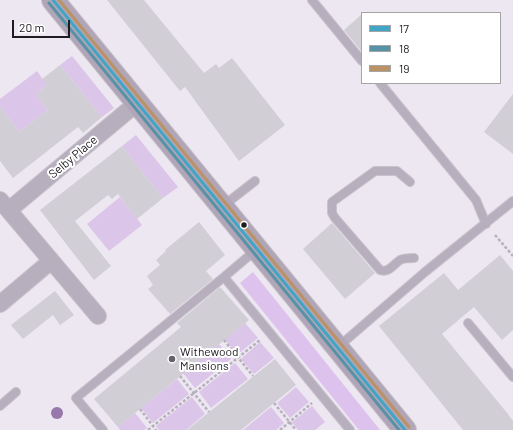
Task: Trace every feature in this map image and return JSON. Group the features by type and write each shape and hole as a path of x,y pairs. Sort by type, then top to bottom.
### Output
{"main road":[{"path":"53,0 404,430"}],"street":[{"name":"Selby Place","path":"98,316 4,205 137,103"},
{"path":"0,304 51,261"}],"lane":[{"path":"312,0 361,60"},
{"path":"381,84 476,200 486,224"},
{"path":"410,182 397,171 375,171 332,202 332,206 335,218 380,270 388,270 401,260 414,258"},
{"path":"222,206 256,181"},
{"path":"337,348 425,272 513,201"},
{"path":"103,430 76,398 257,249"},
{"path":"224,277 350,430"},
{"path":"468,323 513,377"},
{"path":"0,406 16,392"}],"path":[{"path":"486,224 513,256"},
{"path":"148,430 270,332"},
{"path":"224,340 253,376"},
{"path":"180,376 209,412"},
{"path":"280,430 322,395"},
{"path":"274,403 296,430"},
{"path":"140,409 156,430"}],"shaded area":[{"path":"72,56 114,108 102,117 60,65"},
{"path":"37,71 47,85 36,94 48,110 19,132 0,107 0,99"},
{"path":"136,135 178,187 163,198 122,146"},
{"path":"120,197 142,225 109,251 87,224"},
{"path":"253,272 380,430 359,430 240,283"},
{"path":"245,323 258,338 237,355 225,339"},
{"path":"260,342 274,358 254,374 241,359"},
{"path":"219,344 231,359 195,388 183,373"},
{"path":"235,363 248,379 211,408 199,392"},
{"path":"177,379 189,394 153,423 141,408"},
{"path":"296,387 309,402 290,418 277,403"},
{"path":"192,397 205,414 186,430 159,430 156,426"},
{"path":"312,406 325,422 315,430 298,430 292,422"},
{"path":"271,407 284,423 276,430 243,430"},
{"path":"135,413 147,428 144,430 120,430 118,427"}],"building":[{"path":"107,0 144,0 204,73 216,64 219,68 232,58 285,125 239,161 185,87 180,91"},
{"path":"361,15 361,51 344,30"},
{"path":"60,65 102,117 83,133 78,127 13,178 0,161 0,107 19,132 48,110 36,94 47,85 42,79"},
{"path":"513,94 513,154 484,132"},
{"path":"122,146 163,198 137,219 118,194 112,199 108,195 75,221 111,266 94,280 40,210"},
{"path":"199,222 225,255 206,271 213,279 170,314 148,289 153,285 147,276 160,265 156,260 166,251 165,250"},
{"path":"332,223 375,273 345,299 303,249"},
{"path":"500,255 513,271 513,330 502,340 474,307 442,334 508,414 513,421 513,430 463,430 379,326 444,273 458,290"},
{"name":"Withewood Mansions","path":"220,287 249,320 118,427 94,399 181,327 177,323"},
{"path":"55,291 74,315 60,325 53,315 23,339 11,325"},
{"path":"275,359 296,385 241,430 187,430"}],"transit line":[{"name":"17","path":"53,0 405,430"},
{"name":"19","path":"59,0 409,427"},
{"name":"18","path":"49,3 399,430"}],"place":[{"name":"Withewood Mansions","path":"172,359"}]}
